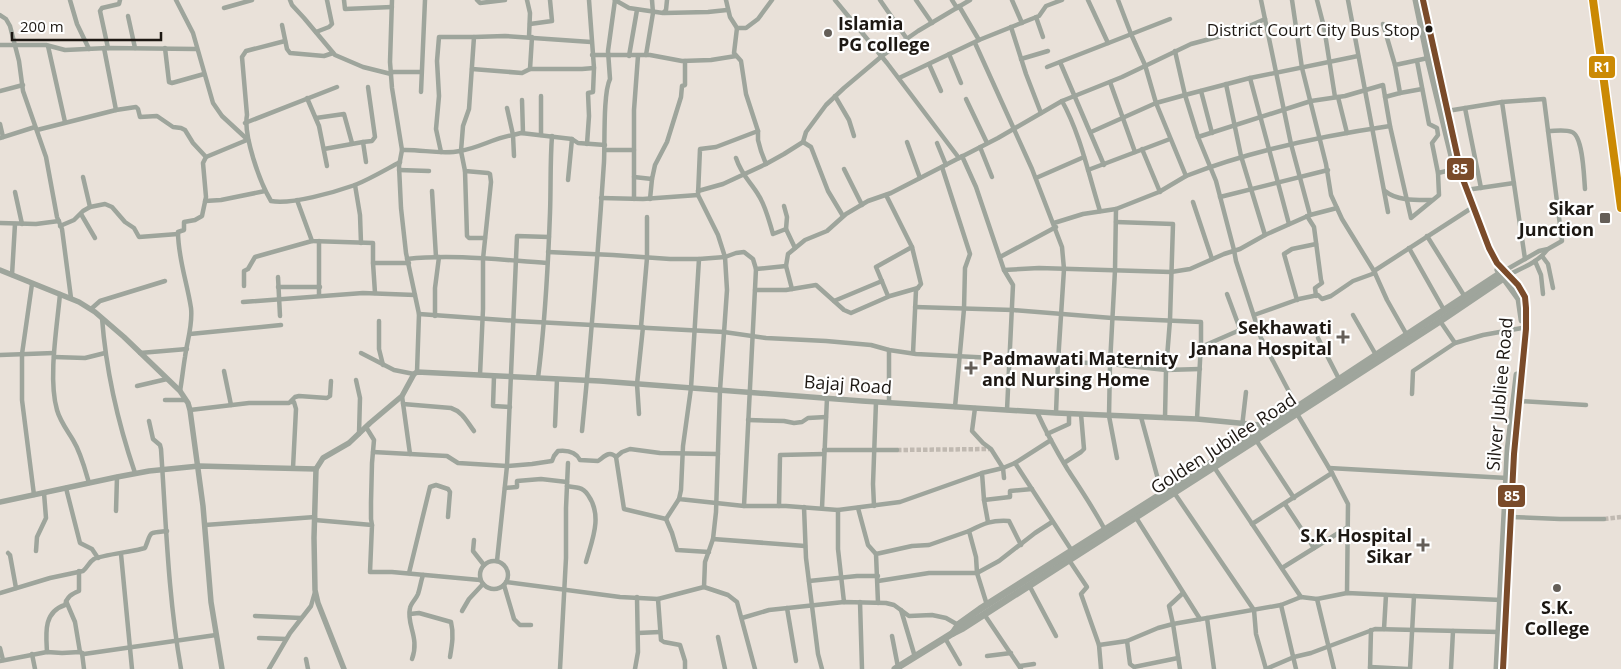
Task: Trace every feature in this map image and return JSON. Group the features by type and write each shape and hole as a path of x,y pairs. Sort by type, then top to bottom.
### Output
{"main road":[{"path":"1416,0 1455,169 1483,244 1503,274 1521,290 1525,297 1526,329 1518,388 1519,401 1504,600 1503,669"},
{"path":"1423,0 1466,190 1489,248 1503,274"},
{"path":"896,668 907,665 915,657 945,638 987,606 1072,556 1105,530 1134,515 1162,494 1172,490 1240,444 1296,410 1376,354 1408,337 1444,310 1503,274"},
{"name":"Golden Jubilee Road","path":"961,626 984,614 1029,585 1172,490 1214,467 1277,427 1296,410 1408,337 1440,321 1503,274"},
{"name":"Silver Jubliee Road","path":"1497,669 1499,632 1504,600 1508,451 1518,388 1522,328 1519,299 1503,274"}],"street":[{"path":"70,0 77,24 89,49"},
{"path":"116,110 100,10 119,4 120,0"},
{"path":"176,0 192,33 213,103 222,116 248,140"},
{"path":"224,8 252,0"},
{"path":"290,0 292,5 333,53 340,58 362,67 391,74 421,72"},
{"path":"316,32 332,24 327,0"},
{"path":"344,0 345,9 392,7"},
{"path":"344,669 318,603 315,590 316,469 323,458 349,443 402,396 415,373 419,314 408,261 401,208 399,170 402,150 390,62 392,0"},
{"path":"420,92 425,0"},
{"path":"477,0 480,3 505,0"},
{"path":"528,0 531,37 530,69"},
{"path":"530,24 552,20 550,0"},
{"path":"587,144 588,93 593,92 594,68 589,0"},
{"path":"582,431 598,255 606,98 610,78 608,50 615,0 625,7 636,10 663,13 727,10"},
{"path":"646,55 653,12 652,0"},
{"path":"663,13 666,10 667,0"},
{"path":"726,0 727,10 736,28 734,50 736,56 741,61 746,94 766,164"},
{"path":"736,28 746,28 758,19 772,0"},
{"path":"835,0 882,56 961,157 976,187 1004,270 1013,285 1007,410"},
{"path":"880,0 907,39"},
{"path":"916,0 932,23"},
{"path":"952,0 977,41 1036,178 1062,247 1064,269 1056,413"},
{"path":"601,198 650,199 698,193 723,184 766,164 803,142 806,132 826,105 882,56 970,0"},
{"path":"1012,0 1022,23"},
{"path":"899,78 977,41 1036,17 1041,14 1046,6 1062,0"},
{"path":"1088,0 1108,43"},
{"path":"1118,0 1145,65 1156,103 1186,176"},
{"path":"1261,0 1290,144 1308,215 1314,227 1322,283 1315,288 1316,296"},
{"path":"1292,0 1302,68 1328,170 1331,195 1342,219 1375,272 1387,300 1408,337"},
{"path":"1317,0 1324,27 1329,62 1347,133"},
{"path":"1348,0 1388,212"},
{"path":"630,56 636,10"},
{"path":"0,15 8,22 22,85 46,157 48,175 62,230 71,298"},
{"path":"128,16 135,48"},
{"path":"1036,17 1043,36"},
{"path":"1047,67 1170,19"},
{"path":"792,288 786,266 788,254 805,240 827,231 843,216 862,205 944,166 1062,101 1110,82 1191,44 1236,32 1265,19"},
{"path":"1383,24 1395,64 1400,94"},
{"path":"282,25 287,49 290,53 324,56 333,53"},
{"path":"1010,27 1041,113"},
{"path":"440,152 436,129 439,96 437,61 439,37 505,36 591,42"},
{"path":"474,37 469,109 463,126 461,151 465,171 467,236 470,238 485,238"},
{"path":"0,39 0,45 48,46 64,50 196,48"},
{"path":"285,41 246,51 242,62 247,115 245,122 248,140 265,191 271,201 297,200 355,185 400,162"},
{"path":"48,46 65,122"},
{"path":"165,48 170,82 180,82 204,74"},
{"path":"1021,58 1048,51"},
{"path":"1174,51 1185,95 1198,137 1211,166 1236,261 1261,338 1296,410 1348,504 1347,593"},
{"path":"949,54 961,83"},
{"path":"592,55 646,55 685,61 711,60 736,56"},
{"path":"634,199 634,110 638,56"},
{"path":"1090,132 1156,103 1250,78 1358,56"},
{"path":"1395,64 1428,58"},
{"path":"650,199 655,165 665,149 681,96 682,86 685,85 685,61"},
{"path":"1198,137 1311,101 1337,97 1383,85 1390,126 1397,149 1411,218 1439,195 1438,173 1432,143 1438,135 1436,128 1429,124 1417,61"},
{"path":"1060,62 1104,165"},
{"path":"929,64 941,91"},
{"path":"472,69 522,73 530,69 594,68"},
{"path":"1250,78 1289,224"},
{"path":"1110,82 1135,152"},
{"path":"1226,84 1241,156 1264,235"},
{"path":"0,91 22,85"},
{"path":"245,122 337,86"},
{"path":"324,149 372,141 375,137 368,87"},
{"path":"1385,97 1422,89"},
{"path":"1201,91 1212,133"},
{"path":"541,96 541,136"},
{"path":"835,96 849,120 854,136"},
{"path":"307,98 316,118 327,166"},
{"path":"966,99 987,143"},
{"path":"1447,111 1502,102 1544,99 1562,241 1548,249 1539,251 1503,274"},
{"path":"522,100 522,133"},
{"path":"1062,101 1069,114 1084,157 1100,212"},
{"path":"1502,102 1525,259"},
{"path":"0,124 1,137 136,107 140,117 157,116 173,127 186,130 192,143 206,157"},
{"path":"507,108 514,139 514,156"},
{"path":"1465,108 1481,188"},
{"path":"316,118 344,114 352,143"},
{"path":"1000,257 1055,225 1083,214 1116,209 1160,192 1186,176 1211,166 1241,156 1319,137 1390,126"},
{"path":"704,587 705,562 713,539 716,504 720,390 727,290 725,257 718,235 698,193 700,149 716,147 758,131"},
{"path":"1548,131 1571,131 1577,135 1580,142 1585,189"},
{"path":"402,150 461,151 495,139 522,133 572,139 578,143 634,150"},
{"path":"538,378 544,322 549,237 552,136"},
{"path":"568,180 572,139"},
{"path":"1088,170 1170,139"},
{"path":"0,224 59,224 74,220 90,207 101,204 108,205 134,228 139,237 178,234 178,232 184,230 184,222 195,220 202,216 205,201 203,163 206,157 248,140"},
{"path":"363,142 366,162"},
{"path":"803,142 810,147 828,191 843,216"},
{"path":"907,142 920,178"},
{"path":"937,143 970,254 965,268 964,309 955,407"},
{"path":"980,147 992,177"},
{"path":"1142,149 1160,192"},
{"path":"1036,178 1084,157"},
{"path":"736,158 743,175 759,196 773,234 786,229"},
{"path":"844,169 862,205"},
{"path":"1438,173 1455,169"},
{"path":"399,170 429,171"},
{"path":"1220,197 1328,170"},
{"path":"465,171 488,173 490,174 491,182 483,259 483,319 480,375"},
{"path":"83,176 90,207"},
{"path":"634,177 652,179"},
{"path":"1466,190 1514,183"},
{"path":"355,185 360,215 361,243"},
{"path":"432,190 438,257 435,316"},
{"path":"1384,190 1393,196 1406,199 1432,200"},
{"path":"205,201 221,200 265,191"},
{"path":"14,192 22,224"},
{"path":"886,195 912,247 921,284 916,290 913,353"},
{"path":"297,200 312,241"},
{"path":"1193,202 1212,259"},
{"path":"784,206 787,217 786,229 795,248"},
{"path":"1004,270 1064,269 1171,272 1190,269 1308,215 1337,208"},
{"path":"1116,209 1109,416 1116,458"},
{"path":"1254,315 1297,300 1318,295 1322,299 1331,296 1353,280 1375,272 1470,209"},
{"path":"81,214 95,238"},
{"path":"639,414 637,384 647,258 647,217"},
{"path":"1116,222 1173,224 1164,418"},
{"path":"12,275 15,224"},
{"path":"178,234 179,257 191,309 190,334 180,392"},
{"path":"497,561 507,466 518,236 549,237"},
{"path":"1428,236 1465,297"},
{"path":"244,286 244,271 248,269 255,257 312,241 338,240 373,243 375,293"},
{"path":"319,241 319,295"},
{"path":"1297,300 1284,254 1292,249 1316,244"},
{"path":"888,296 876,267 912,247"},
{"path":"1409,248 1444,310"},
{"path":"1503,274 1535,261 1548,249"},
{"path":"548,252 699,259 725,257 744,252 753,259 756,270 744,506"},
{"path":"1542,256 1548,264 1553,288"},
{"path":"373,263 438,257 547,263"},
{"path":"666,519 679,499 681,490 683,453 691,388 699,259"},
{"path":"1535,261 1541,275 1544,294"},
{"path":"756,270 786,266"},
{"path":"0,270 71,298 92,310 140,353 186,400 190,410 199,466 210,602 222,669"},
{"path":"278,277 280,316"},
{"path":"92,310 100,301 165,281"},
{"path":"834,301 882,281"},
{"path":"32,284 22,354 22,400 34,495"},
{"path":"755,290 780,290 816,285 844,310 850,312 888,296 918,288"},
{"path":"278,287 320,287"},
{"path":"243,302 319,295 375,293 415,295"},
{"path":"60,294 54,355 56,409 64,427 78,448 89,483"},
{"path":"1227,294 1240,329"},
{"path":"915,307 1012,310 1062,315 1201,322 1197,419"},
{"path":"419,314 724,332 870,345 913,353 1110,364 1166,370 1200,369"},
{"path":"1353,315 1376,354"},
{"path":"102,318 105,353 125,443 135,474"},
{"path":"379,321 379,349 383,365"},
{"path":"1440,321 1455,343"},
{"path":"1201,347 1256,323"},
{"path":"190,334 281,325"},
{"path":"1412,394 1413,371 1455,343 1483,335 1522,328"},
{"path":"1318,338 1339,379"},
{"path":"140,353 187,349"},
{"path":"889,350 889,402"},
{"path":"0,355 54,355 85,358 105,353"},
{"path":"361,353 394,370 415,373"},
{"path":"224,371 231,405"},
{"name":"Bajaj Road","path":"415,373 587,380 876,402 1069,414 1197,419 1277,427"},
{"path":"494,376 493,406 510,407"},
{"path":"137,386 166,379"},
{"path":"555,426 558,379"},
{"path":"356,380 360,398 358,434"},
{"path":"291,402 297,396 329,397 331,381"},
{"path":"1240,444 1246,392"},
{"path":"402,396 410,454"},
{"path":"822,508 827,398"},
{"path":"165,400 186,400"},
{"path":"1519,401 1586,405"},
{"path":"190,410 249,403 294,402 296,409 293,468"},
{"path":"874,506 876,402"},
{"path":"403,404 457,410 474,431"},
{"path":"975,408 972,431 983,444 991,449 1003,468 1004,478"},
{"path":"1037,412 1047,434 1105,530"},
{"path":"1047,434 1069,424 1069,414"},
{"path":"1064,463 1084,449 1081,414"},
{"path":"748,420 794,423 802,422 808,418 826,417"},
{"path":"1141,417 1162,494"},
{"path":"148,421 153,439 161,446 168,568 181,669"},
{"path":"366,426 374,440 370,572 409,573 482,582"},
{"path":"679,499 744,506 804,507 838,510 900,502 913,499 982,473 1003,468 1015,463 1051,440"},
{"path":"1256,440 1294,498"},
{"path":"616,457 630,449 660,453 718,454"},
{"path":"373,452 448,456 458,463 507,466 552,461 558,451 564,450 577,455 580,460 598,461 609,454 616,457"},
{"path":"779,506 780,455 897,450"},
{"path":"616,457 624,510 666,519"},
{"path":"560,669 566,558 568,463"},
{"path":"1015,463 1072,556 1087,587 1081,594 1099,645 1101,669"},
{"path":"0,502 118,477 199,466 316,469"},
{"path":"1214,467 1300,597"},
{"path":"1329,468 1507,478"},
{"path":"982,473 988,522"},
{"path":"1252,524 1332,473"},
{"path":"116,510 118,477"},
{"path":"505,488 517,487 517,480 541,479 567,484 584,490 595,508 595,526 586,562"},
{"path":"409,573 430,487 436,485 448,489 450,492 448,517"},
{"path":"66,488 80,543 92,549 98,558"},
{"path":"984,500 1010,497 1010,491 1032,489"},
{"path":"1172,490 1254,610 1256,634 1266,669 1371,630 1499,632"},
{"path":"36,551 37,537 46,518 44,493"},
{"path":"1285,504 1314,548"},
{"path":"804,507 805,546 818,654 822,669"},
{"path":"858,508 866,540 876,554 878,602"},
{"path":"838,510 838,549 844,602"},
{"path":"1134,515 1200,620"},
{"path":"1511,517 1604,519"},
{"path":"205,525 315,519 372,525"},
{"path":"666,519 677,550 708,552"},
{"path":"876,554 929,544 995,520 1009,521 1021,545"},
{"path":"809,581 857,576 878,578 929,573 977,573 999,561 1052,522"},
{"path":"1282,568 1348,527"},
{"path":"0,592 85,570 89,563 98,558 144,548 151,533 167,531"},
{"path":"969,531 976,557 977,573 987,606"},
{"path":"713,539 805,546"},
{"path":"474,540 473,551 484,565"},
{"path":"8,553 10,555 16,588"},
{"path":"121,554 132,669"},
{"path":"531,625 520,625 514,619 505,584 508,578 507,569 504,565 497,561 484,565 479,573 482,582 490,589 505,584 564,588 658,599 704,587 728,595 737,602 755,669"},
{"path":"47,652 47,622 59,607 64,605 71,594 79,591 79,571"},
{"path":"412,659 415,644 410,608 418,593 423,575"},
{"path":"462,611 468,599 482,582"},
{"path":"1029,585 1056,636"},
{"path":"269,669 286,639 311,606 315,590"},
{"path":"1180,669 1169,606 1183,593"},
{"path":"1099,645 1127,641 1173,624 1281,606 1300,597 1317,599 1347,593 1504,600"},
{"path":"1384,629 1386,595"},
{"path":"1371,630 1370,668 1409,669 1414,596"},
{"path":"635,669 638,652 637,597"},
{"path":"658,599 661,640 680,645 685,661 685,669"},
{"path":"1317,599 1334,669"},
{"path":"66,601 75,622 84,669"},
{"path":"742,618 770,610 844,602 878,602 894,605 909,616 939,616 961,626"},
{"path":"860,602 862,669"},
{"path":"1281,606 1296,669"},
{"path":"787,608 796,661"},
{"path":"901,610 915,657"},
{"path":"410,614 419,613 451,622 453,629 450,657"},
{"path":"984,614 1020,667 1034,664"},
{"path":"255,616 302,618"},
{"path":"1207,618 1214,669"},
{"path":"1451,669 1453,631"},
{"path":"638,633 660,632"},
{"path":"0,648 1,660 47,652 81,652 216,635"},
{"path":"892,636 896,668"},
{"path":"718,637 724,669"},
{"path":"259,638 286,639"},
{"path":"945,638 960,664"},
{"path":"1127,641 1130,664 1134,666 1178,658"},
{"path":"987,656 1011,653"},
{"path":"32,654 35,669"},
{"path":"306,659 308,669"}],"tunnel":[{"path":"897,450 991,449"},
{"path":"1604,519 1621,517"}],"transit line":[{"name":"85","path":"1423,0 1462,177 1489,248 1497,263 1518,285 1525,297 1526,329 1514,454 1503,669"},
{"name":"R1","path":"1593,0 1621,208"}],"place":[{"name":"District Court City Bus Stop","path":"1429,29"},
{"name":"Islamia PG college","path":"828,33"},
{"name":"Sikar Junction","path":"1605,218"},
{"name":"Sekhawati Janana Hospital","path":"1343,337"},
{"name":"Padmawati Maternity and Nursing Home","path":"971,368"},
{"name":"S.K. Hospital Sikar","path":"1423,545"},
{"name":"S.K. College","path":"1557,588"}]}
